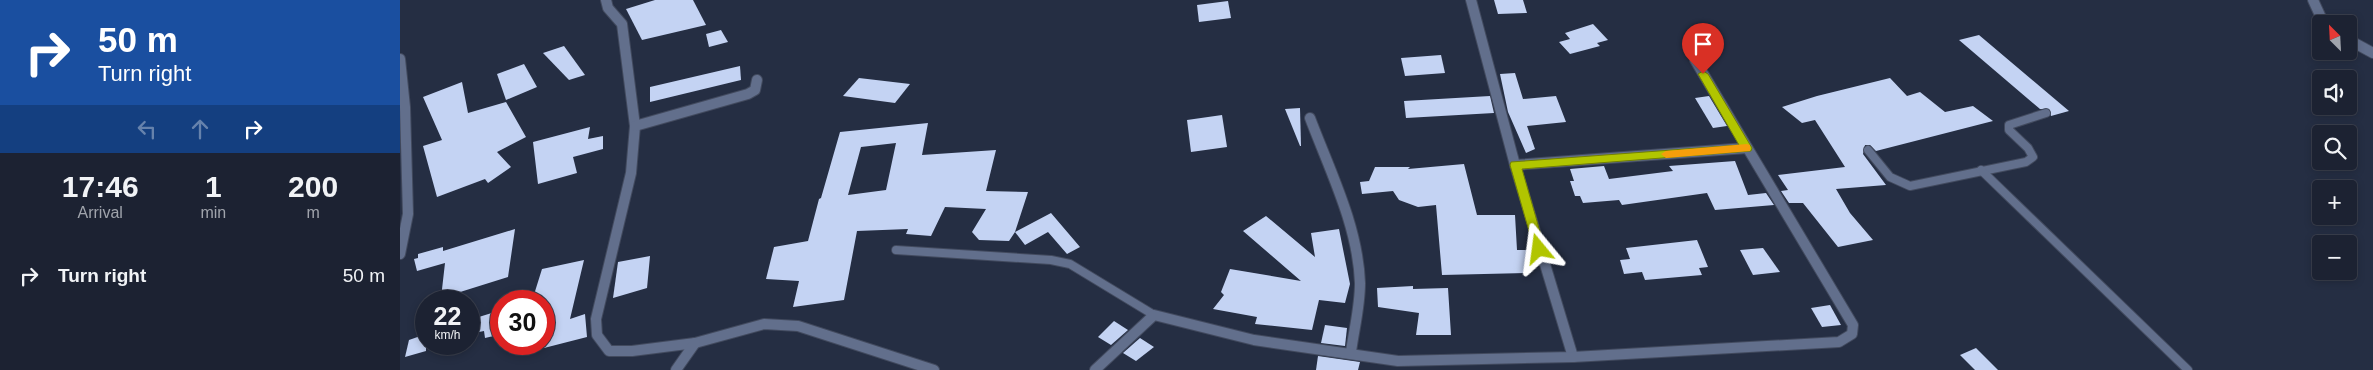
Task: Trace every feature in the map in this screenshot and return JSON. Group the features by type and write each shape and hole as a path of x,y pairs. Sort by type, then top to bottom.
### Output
{"street":[{"path":"606,0 608,8 622,24 635,126 629,182 598,305 595,327 598,341 610,350 632,350 695,342 764,324 798,326 934,370"},
{"path":"1471,0 1515,165 1573,357"},
{"path":"2313,0 2318,15"},
{"path":"2358,45 2373,53"},
{"path":"400,59 405,107 403,180 408,214 400,254"},
{"path":"1095,370 1154,315 1254,340 1351,352 1398,361 1531,364 1573,357 1839,342 1852,334 1853,325 1694,60"},
{"path":"635,126 748,94 755,90 757,80"},
{"path":"1310,118 1346,215 1356,256 1359,306 1351,352"},
{"path":"1515,165 1747,148"},
{"path":"676,370 695,342"}],"lane":[{"path":"1868,150 1887,176 1897,184 1910,186 2026,162 2033,157 2028,148 2009,130 2009,125 2046,113"},
{"path":"1981,170 2188,370"},
{"path":"896,250 1051,260 1070,264 1154,315"}],"building":[{"path":"655,0 693,0 706,25 642,40 626,9"},
{"path":"1494,0 1523,0 1527,13 1498,14"},
{"path":"1228,1 1231,18 1199,22 1197,5"},
{"path":"1593,24 1608,40 1597,43 1600,46 1570,54 1559,42 1570,39 1565,33"},
{"path":"721,30 728,42 709,47 706,34"},
{"path":"1979,35 2069,111 2051,116 2049,109 2040,109 1959,40"},
{"path":"564,46 585,75 569,80 543,53"},
{"path":"1441,55 1445,73 1405,76 1401,58"},
{"path":"524,64 537,87 506,100 497,74"},
{"path":"740,66 741,80 650,102 650,87"},
{"path":"1515,73 1523,99 1556,96 1566,122 1527,126 1535,149 1526,153 1508,112 1500,74"},
{"path":"859,78 910,84 895,103 843,96"},
{"path":"1890,78 1907,96 1920,92 1945,112 1973,106 1993,121 1876,151 1870,145 1865,145 1863,154 1886,185 1836,189 1850,213 1873,240 1838,247 1803,203 1789,203 1781,191 1788,190 1778,175 1845,167 1815,120 1802,123 1782,107 1817,96"},
{"path":"462,82 468,113 506,102 526,137 497,152 511,167 488,183 485,179 437,197 423,146 442,140 423,97"},
{"path":"1490,96 1494,113 1406,118 1404,101"},
{"path":"1709,96 1727,126 1713,128 1695,98"},
{"path":"1300,108 1301,146 1285,109"},
{"path":"1222,115 1227,147 1191,152 1187,120"},
{"path":"928,123 922,155 996,150 986,191 1028,192 1015,232 1009,241 979,240 972,232 986,209 945,207 931,236 906,234 908,229 857,231 844,300 793,307 799,281 766,279 774,247 808,241 840,132","holes":["896,143 886,190 848,195 861,147"]},
{"path":"590,127 588,139 603,136 603,149 573,157 577,173 538,184 533,142"},
{"path":"1735,161 1748,195 1766,193 1774,205 1715,210 1707,193 1622,205 1619,200 1583,203 1580,196 1575,196 1570,181 1574,181 1570,169 1604,166 1609,179 1673,171 1669,166"},
{"path":"1464,164 1477,215 1515,215 1517,250 1527,250 1531,273 1442,275 1436,205 1418,207 1399,200 1393,191 1362,194 1360,182 1369,181 1375,167 1410,167 1408,169"},
{"path":"1051,213 1080,247 1067,254 1048,232 1025,245 1015,232"},
{"path":"1266,216 1315,257 1311,233 1339,229 1350,284 1345,303 1319,300 1312,330 1255,324 1257,317 1213,309 1224,295 1221,292 1230,269 1301,281 1243,231"},
{"path":"515,229 508,277 467,290 442,290 445,263 417,271 414,259 418,258 418,254 443,247 443,251"},
{"path":"1697,240 1708,267 1699,268 1702,275 1645,280 1642,272 1624,274 1620,260 1630,259 1626,248"},
{"path":"1763,248 1780,272 1753,275 1740,250"},
{"path":"650,256 647,288 613,298 618,262"},
{"path":"584,260 570,319 585,314 587,337 555,345 555,290 535,290 542,269"},
{"path":"1413,286 1413,289 1448,288 1451,335 1416,335 1419,313 1378,307 1377,288"},
{"path":"1830,305 1841,325 1822,327 1811,308"},
{"path":"490,314 490,337 485,338 484,331 480,332 480,317"},
{"path":"1114,321 1128,330 1111,345 1098,337"},
{"path":"1325,325 1347,328 1345,346 1321,343"},
{"path":"415,338 415,354 405,357 409,340"},
{"path":"1140,338 1154,347 1136,361 1123,353"},
{"path":"1976,348 1998,370 1975,370 1960,355"},
{"path":"1318,356 1360,362 1358,370 1316,370"}],"slow traffic":[{"path":"1666,154 1747,148"}],"route":[{"path":"1539,249 1515,165 1594,161 1747,148 1703,74"}]}
